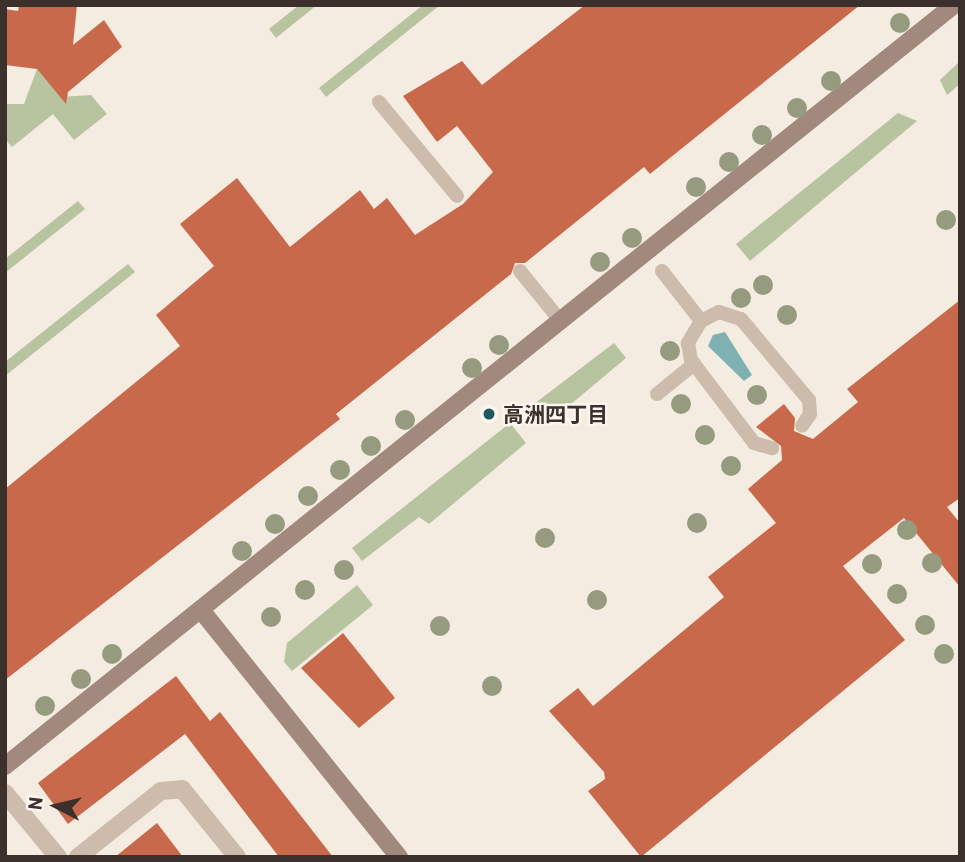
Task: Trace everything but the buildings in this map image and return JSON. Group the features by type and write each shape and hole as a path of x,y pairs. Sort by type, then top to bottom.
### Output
{"street":[{"path":"5,766 559,319 954,5"},
{"path":"201,610 399,857"},
{"path":"78,857 161,791 182,789 237,857"},
{"path":"5,793 58,857"}],"lane":[{"path":"379,102 457,196"},
{"path":"520,271 559,319"},
{"path":"662,271 701,320"},
{"path":"772,448 754,443 694,364 688,343 701,320 719,312 741,319 808,400 810,414 802,426"},
{"path":"657,394 694,364"}],"green space":[{"path":"299,5 317,5 276,38 269,29"},
{"path":"423,5 440,5 326,97 319,88"},
{"path":"960,61 960,84 947,95 940,80"},
{"path":"37,69 61,97 91,95 107,114 74,140 53,114 12,147 5,139 5,104 24,104"},
{"path":"898,113 917,121 750,261 736,244"},
{"path":"78,201 85,209 5,273 5,259"},
{"path":"128,264 135,272 5,376 5,362"},
{"path":"614,343 626,358 545,426 530,407"},
{"path":"510,423 526,443 429,524 419,517 362,561 352,548"},
{"path":"357,585 373,605 292,671 284,662 287,643"}],"water":[{"path":"725,332 752,375 744,381 708,346 713,335"}],"place":[{"name":"高洲四丁目","path":"489,414"}]}
